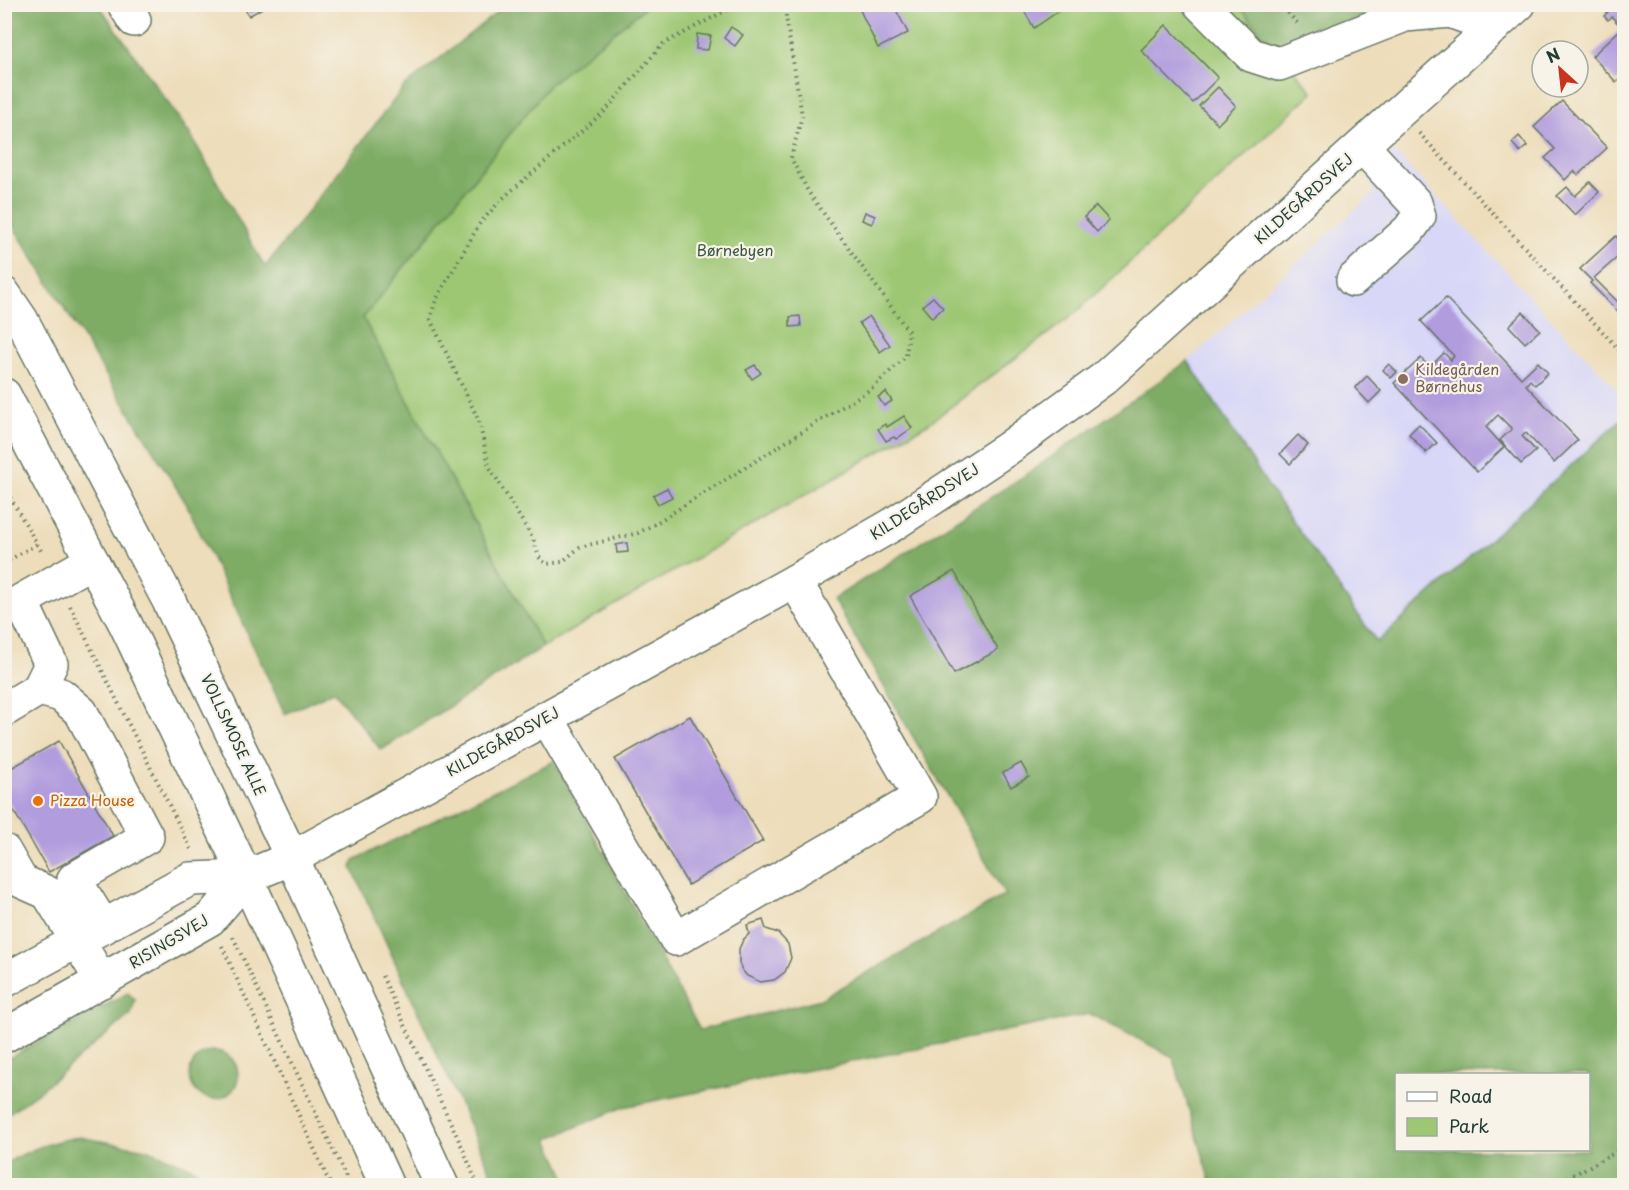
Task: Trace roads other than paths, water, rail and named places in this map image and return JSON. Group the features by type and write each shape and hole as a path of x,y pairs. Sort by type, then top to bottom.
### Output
{"street":[{"path":"1200,4 1251,55 1279,64 1405,15 1450,11 1494,27"},
{"name":"KILDEGÅRDSVEJ","path":"246,878 292,858 795,581 891,525 1007,449 1103,379 1519,4"},
{"path":"1353,280 1409,230 1419,216 1415,203 1362,146"},
{"name":"VOLLSMOSE ALLE","path":"4,294 26,329 169,601 292,858 442,1185"},
{"path":"4,395 125,623 246,878 387,1185"},
{"path":"4,710 39,689 51,664 21,601 92,561"},
{"path":"547,718 676,939 920,796 795,581"},
{"path":"39,689 61,695 81,712 147,837 74,879 91,934 102,981"},
{"path":"4,851 21,881 48,892 91,934"},
{"path":"4,981 190,879 246,878"},
{"name":"RISINGSVEJ","path":"4,1036 215,914 246,878"}],"place":[{"name":"Kildegården Børnehus","path":"1403,379"},
{"name":"Pizza House","path":"38,801"}],"park label":[{"name":"Børnebyen","path":"735,251"}]}
